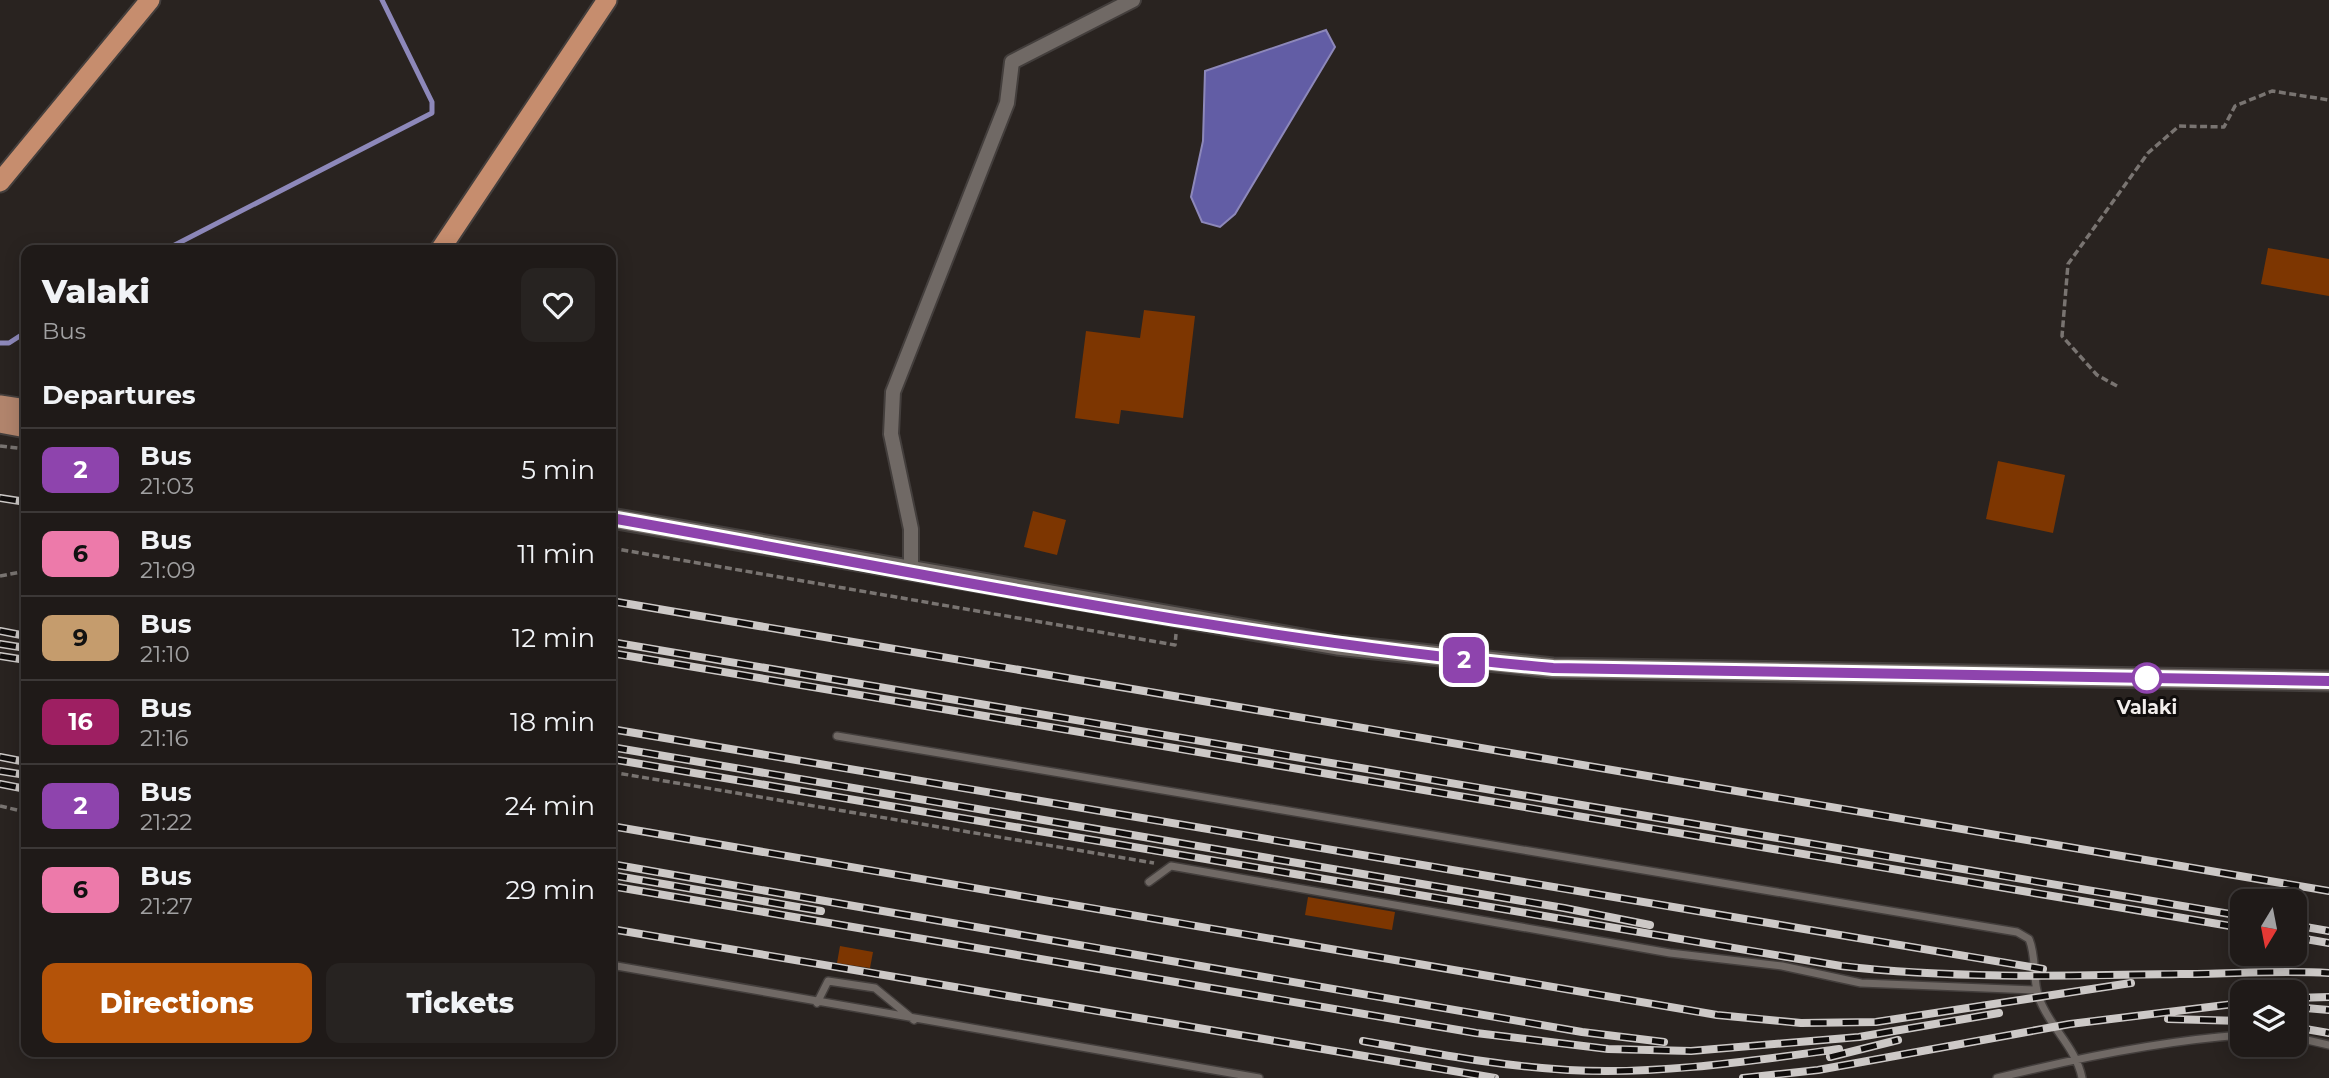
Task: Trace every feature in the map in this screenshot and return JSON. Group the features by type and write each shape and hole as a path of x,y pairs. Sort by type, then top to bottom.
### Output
{"highway":[{"path":"0,182 150,0"},
{"path":"570,51 593,0"},
{"path":"443,245 570,51 595,22 607,0"}],"main road":[{"path":"0,405 21,408"},
{"path":"0,423 21,427"},
{"path":"616,519 1336,645 1553,668 2329,681"}],"street":[{"path":"911,571 911,529 891,434 893,392 1007,103 1012,62 1133,0"}],"lane":[{"path":"837,736 2017,932 2029,939 2034,950 2036,990 2052,1027 2078,1058 2082,1078"},
{"path":"1149,882 1171,866 1670,953 1782,966 1861,983 2036,990"},
{"path":"616,966 1259,1078"},
{"path":"817,1003 828,981 876,988 915,1020"},
{"path":"1997,1078 2078,1058 2230,1036"},
{"path":"2307,1040 2329,1045"}],"path":[{"path":"2117,386 2097,375 2062,336 2068,264 2148,153 2179,126 2224,127 2235,106 2272,91 2329,100"},
{"path":"0,446 21,448"},
{"path":"616,549 1175,645"},
{"path":"0,576 21,572"},
{"path":"616,773 1171,866"},
{"path":"0,806 21,811"}],"shaded area":[{"path":"1326,30 1335,47 1235,214 1220,227 1202,222 1191,197 1203,141 1205,71"}],"building":[{"path":"2268,248 2329,259 2329,296 2261,284"},
{"path":"1144,310 1195,316 1183,418 1121,410 1119,424 1075,418 1086,331 1140,338"},
{"path":"1998,461 2065,475 2053,533 1986,519"},
{"path":"1033,511 1066,520 1057,555 1024,547"},
{"path":"1308,897 1395,912 1392,930 1305,915"},
{"path":"840,946 873,952 870,968 837,963"}],"waterway":[{"path":"175,245 432,113 432,102 382,0"},
{"path":"0,343 9,343 21,335"}],"railway":[{"path":"0,498 21,501"},
{"path":"616,602 2329,891"},
{"path":"0,631 21,635"},
{"path":"616,643 2230,914"},
{"path":"0,644 21,647"},
{"path":"616,654 2230,926"},
{"path":"0,656 21,659"},
{"path":"616,730 2043,969"},
{"path":"616,748 1564,908 1650,925"},
{"path":"0,757 21,761"},
{"path":"616,760 1841,966 2011,976 2329,973"},
{"path":"0,771 21,774"},
{"path":"0,784 21,788"},
{"path":"616,827 1717,1015 1801,1023 1876,1022 2131,983"},
{"path":"616,865 1582,1032 1664,1042"},
{"path":"616,876 821,911"},
{"path":"616,887 1476,1033 1608,1049 1691,1051 1859,1037 1999,1013"},
{"path":"2307,927 2329,931"},
{"path":"616,930 1495,1078"},
{"path":"2307,939 2329,943"},
{"path":"2307,998 2329,997"},
{"path":"1743,1078 1818,1070 2070,1024 2230,1004"},
{"path":"2307,1008 2329,1010"},
{"path":"2168,1019 2230,1021"},
{"path":"2307,1029 2329,1033"},
{"path":"1830,1057 1898,1040"},
{"path":"1363,1041 1516,1065 1602,1071 1704,1066 1839,1049"}],"bus line":[{"name":"2","path":"616,519 1179,619 1336,645 1437,658 1553,668 2329,681"}],"place":[{"name":"Valaki","path":"2147,678"}]}
